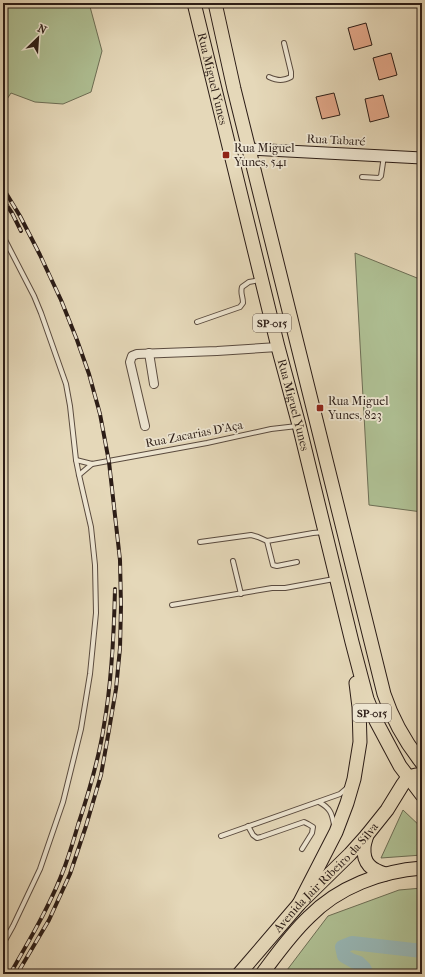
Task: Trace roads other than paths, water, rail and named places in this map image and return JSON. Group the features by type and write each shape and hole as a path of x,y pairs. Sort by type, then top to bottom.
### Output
{"main road":[{"name":"Rua Miguel Yunes","path":"194,3 278,347 367,699 376,722 400,766 422,794"},
{"name":"Rua Miguel Yunes","path":"215,3 248,149 384,694 390,712 416,756 422,763"},
{"path":"282,362 288,366 298,386 303,389 308,389"},
{"path":"299,426 304,425 312,429 322,446"},
{"path":"299,904 336,832 348,803 354,779 360,734 352,642"},
{"path":"408,777 416,775 422,776"},
{"name":"Avenida Jair Ribeiro da Silva","path":"239,974 299,904 350,854 367,835 387,810 408,777"},
{"path":"367,835 364,848 367,862 372,868 386,874"},
{"name":"Avenida Jair Ribeiro da Silva","path":"262,974 309,916 329,899 355,884 399,870 422,868"}],"street":[{"name":"Rua Tabaré","path":"248,149 422,158"},
{"path":"145,426 130,362 132,356 149,353 224,351 278,347"},
{"path":"149,353 154,384"}],"lane":[{"path":"269,77 276,80 286,80 291,77 290,66 284,44"},
{"path":"362,177 379,178 381,176 384,156"},
{"path":"3,236 34,296 66,384 76,460 91,527 95,565 96,613 90,674 84,714 63,802 40,869 3,944"},
{"path":"197,322 240,307 244,303 240,292 242,287 249,282 262,280"},
{"name":"Rua Zacarias D'Aça","path":"92,464 207,443 271,429 299,426"},
{"path":"76,460 92,464"},
{"path":"79,475 92,464"},
{"path":"200,542 251,535 267,541 313,532 325,532"},
{"path":"267,541 273,565 277,566 297,562"},
{"path":"233,561 241,594"},
{"path":"172,605 272,588 284,588 336,578"},
{"path":"221,836 340,794 354,779"},
{"path":"319,802 330,810 336,832"},
{"path":"248,826 253,835 258,838 304,822 313,827 312,833 302,849"}],"waterway":[{"path":"367,974 359,963 344,956 342,947 352,943 422,951"}],"railway":[{"path":"3,188 20,216 61,300 89,374 100,414 109,462 120,560 121,606 120,648 116,689 101,775 70,874 49,920 17,974"},
{"path":"3,200 12,213 21,231"},
{"path":"10,974 40,921 65,866 93,775 102,738 107,708 111,674 115,589"}],"place":[{"name":"Rua Miguel Yunes, 541","path":"226,155"},
{"name":"Rua Miguel Yunes, 823","path":"320,408"}]}
